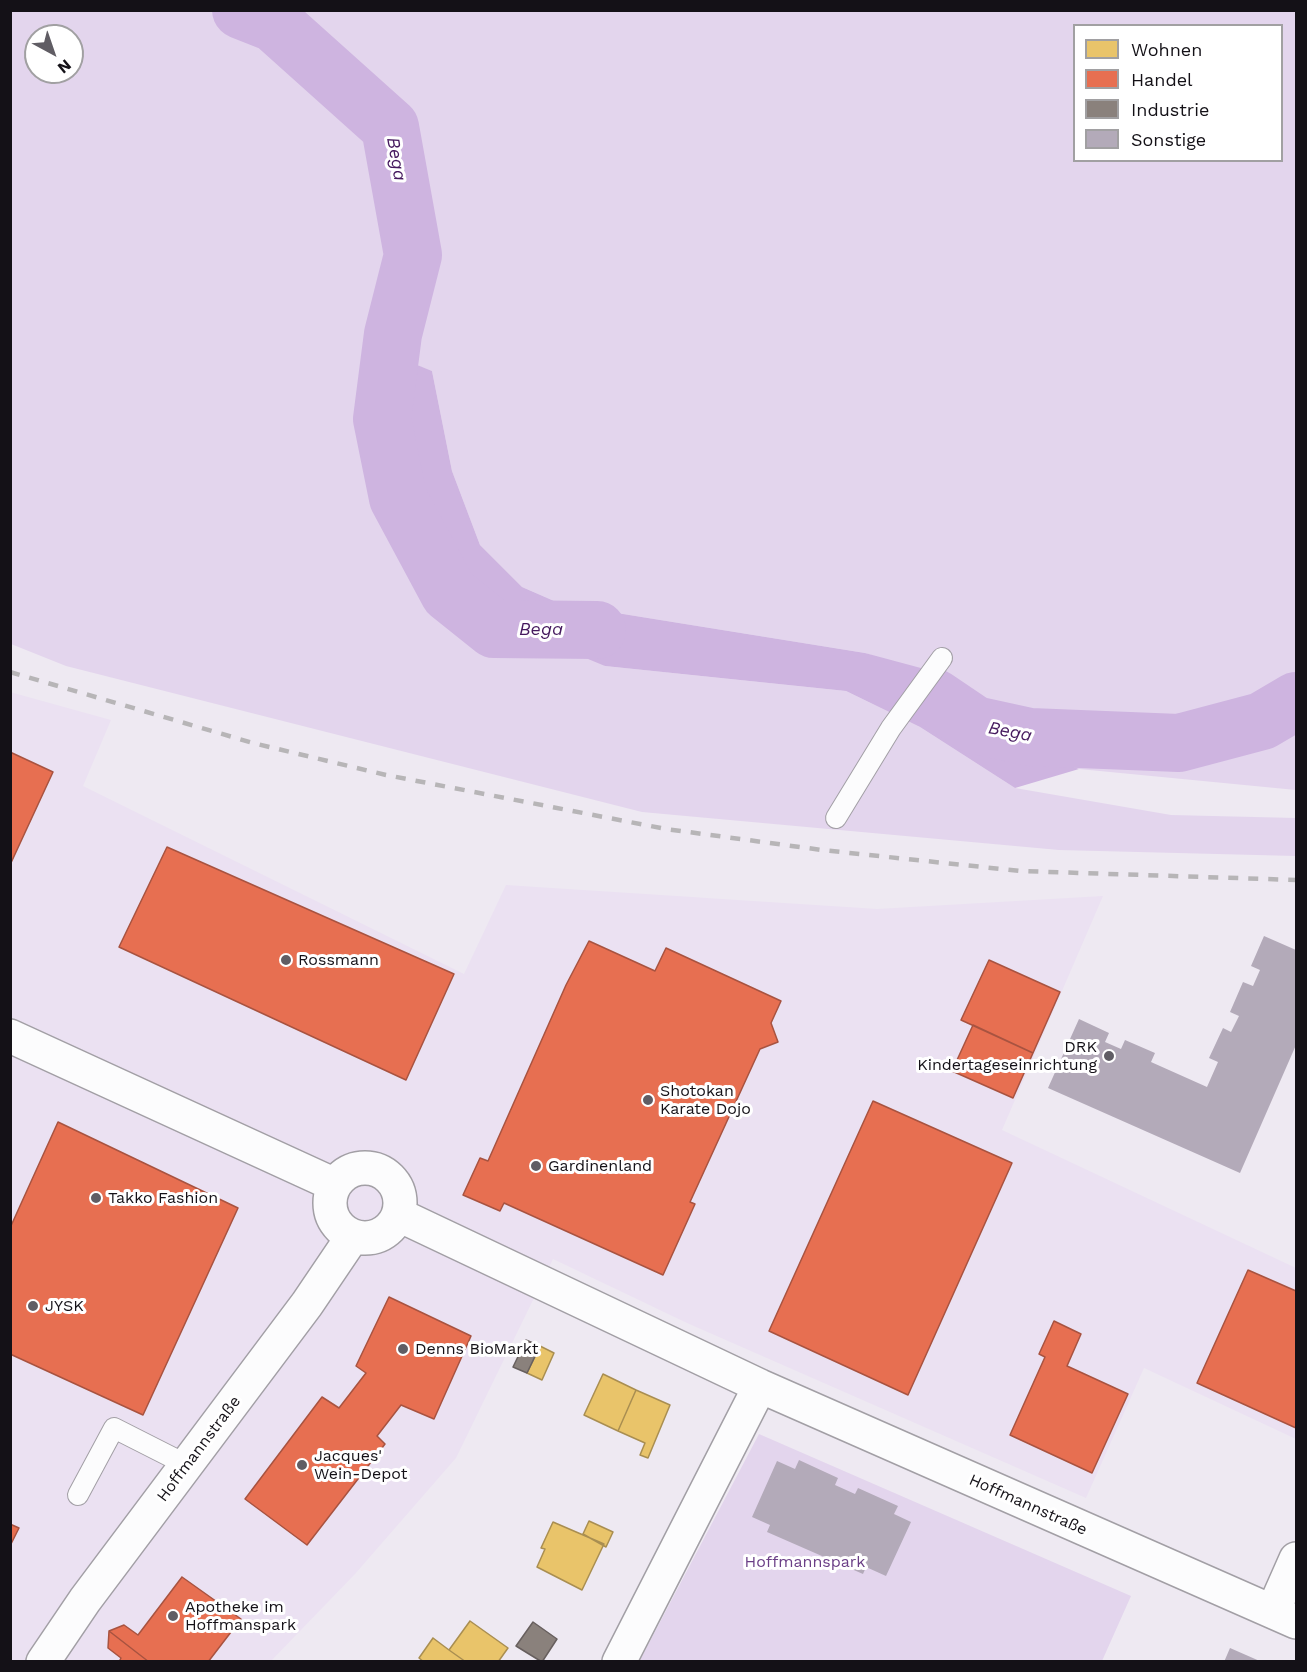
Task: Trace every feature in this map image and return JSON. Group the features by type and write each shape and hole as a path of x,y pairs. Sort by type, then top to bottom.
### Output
{"street":[{"path":"10,1036 334,1185"},
{"path":"366,1167 378,1170 389,1176 397,1186 400,1200 399,1215 391,1227 380,1235 367,1238 353,1236 340,1228 332,1215 330,1200 334,1185 354,1169 366,1167"},
{"name":"Hoffmannstraße","path":"399,1215 760,1386 1285,1617"},
{"name":"Hoffmannstraße","path":"43,1662 85,1600 307,1304 353,1236"},
{"path":"619,1662 760,1386"},
{"path":"1285,1617 1296,1559"}],"lane":[{"path":"836,818 891,728 942,658"},
{"path":"78,1495 114,1428 187,1465"}],"shaded area":[{"path":"10,692 111,720 83,786 464,974 506,885 877,909 1103,896 1002,1130 1296,1268 1296,1439 1144,1368 1086,1498 687,1323 553,1259 456,1458 355,1574 271,1661 11,1661"}],"green space":[{"path":"10,11 1296,11 1296,790 1079,769 1026,747 945,680 865,653 561,604 522,587 480,545 452,471 432,371 400,359 405,430 415,501 605,666 846,691 920,727 1015,788 1171,815 1296,818 1296,856 1059,850 642,812 66,666 11,644"},
{"name":"Hoffmannspark","path":"759,1434 1131,1596 1102,1661 639,1662"}],"water":[{"path":"400,358 432,371 452,471 480,545 522,587 561,604 865,653 932,671 1026,747 1079,769 1015,788 920,727 846,691 605,666 513,628 466,580 415,501 405,430"}],"building: Wohnen":[{"path":"540,1346 554,1353 542,1380 527,1373"},
{"path":"603,1374 636,1390 618,1431 584,1415"},
{"path":"636,1390 670,1405 648,1458 640,1455 645,1443 618,1431"},
{"path":"589,1521 613,1532 606,1547 583,1534"},
{"path":"553,1522 604,1544 582,1590 537,1567 545,1549 541,1548"},
{"path":"470,1621 508,1648 498,1662 466,1662 449,1650"},
{"path":"433,1638 466,1662 424,1662 419,1658"}],"building: Handel":[{"path":"10,752 53,772 10,865"},
{"name":"Rossmann","path":"167,847 454,974 406,1080 119,947"},
{"path":"589,941 655,971 666,948 781,1001 771,1023 778,1042 760,1049 690,1202 695,1204 663,1275 504,1203 500,1211 463,1195 480,1158 488,1161 566,985"},
{"path":"989,960 1060,992 1033,1053 961,1020"},
{"path":"973,1025 1033,1053 1013,1098 952,1071"},
{"path":"873,1101 1012,1163 908,1395 769,1331"},
{"path":"58,1122 238,1208 143,1415 10,1354 10,1228"},
{"path":"1248,1270 1296,1291 1296,1428 1197,1383"},
{"path":"389,1297 471,1336 434,1419 401,1405 377,1436 385,1444 307,1545 245,1499 322,1397 339,1408 366,1373 356,1366"},
{"path":"1054,1321 1081,1334 1067,1366 1128,1394 1092,1473 1010,1435 1045,1357 1039,1354"},
{"path":"10,1524 19,1528 10,1546"},
{"path":"182,1577 241,1619 208,1662 149,1662 109,1631 124,1625 138,1635"},
{"path":"109,1631 149,1662 119,1662 121,1658 108,1648"}],"building: Industrie":[{"path":"526,1340 540,1346 527,1373 513,1367"},
{"path":"533,1622 557,1639 542,1662 516,1646"}],"building: Sonstige":[{"name":"DRK Kindertageseinrichtung","path":"1264,936 1296,950 1296,1045 1240,1173 1048,1088 1079,1019 1109,1033 1105,1042 1121,1049 1125,1040 1155,1053 1151,1062 1207,1087 1218,1062 1209,1058 1223,1028 1231,1032 1239,1016 1230,1012 1243,982 1253,986 1260,970 1251,966"},
{"path":"799,1460 838,1478 835,1485 855,1494 858,1488 898,1506 894,1514 911,1522 886,1576 866,1567 863,1574 767,1532 770,1525 752,1517 777,1461 795,1469"},
{"path":"1230,1648 1262,1662 1224,1662"}],"waterway":[{"name":"Bega","path":"241,10 274,23 390,127 413,255 393,334 382,419 398,498 449,593 494,629 597,630"},
{"name":"Bega","path":"935,698 975,725 1030,737 1179,743 1262,721 1296,701"}],"railway":[{"path":"10,672 253,743 386,775 666,829 822,850 1020,871 1296,880"}],"place":[{"name":"Rossmann","path":"286,960"},
{"name":"DRK Kindertageseinrichtung","path":"1109,1056"},
{"name":"Shotokan Karate Dojo","path":"648,1100"},
{"name":"Gardinenland","path":"536,1166"},
{"name":"Takko Fashion","path":"96,1198"},
{"name":"JYSK","path":"33,1306"},
{"name":"Denns BioMarkt","path":"403,1349"},
{"name":"Jacques' Wein-Depot","path":"302,1465"},
{"name":"Apotheke im Hoffmanspark","path":"173,1616"}]}
